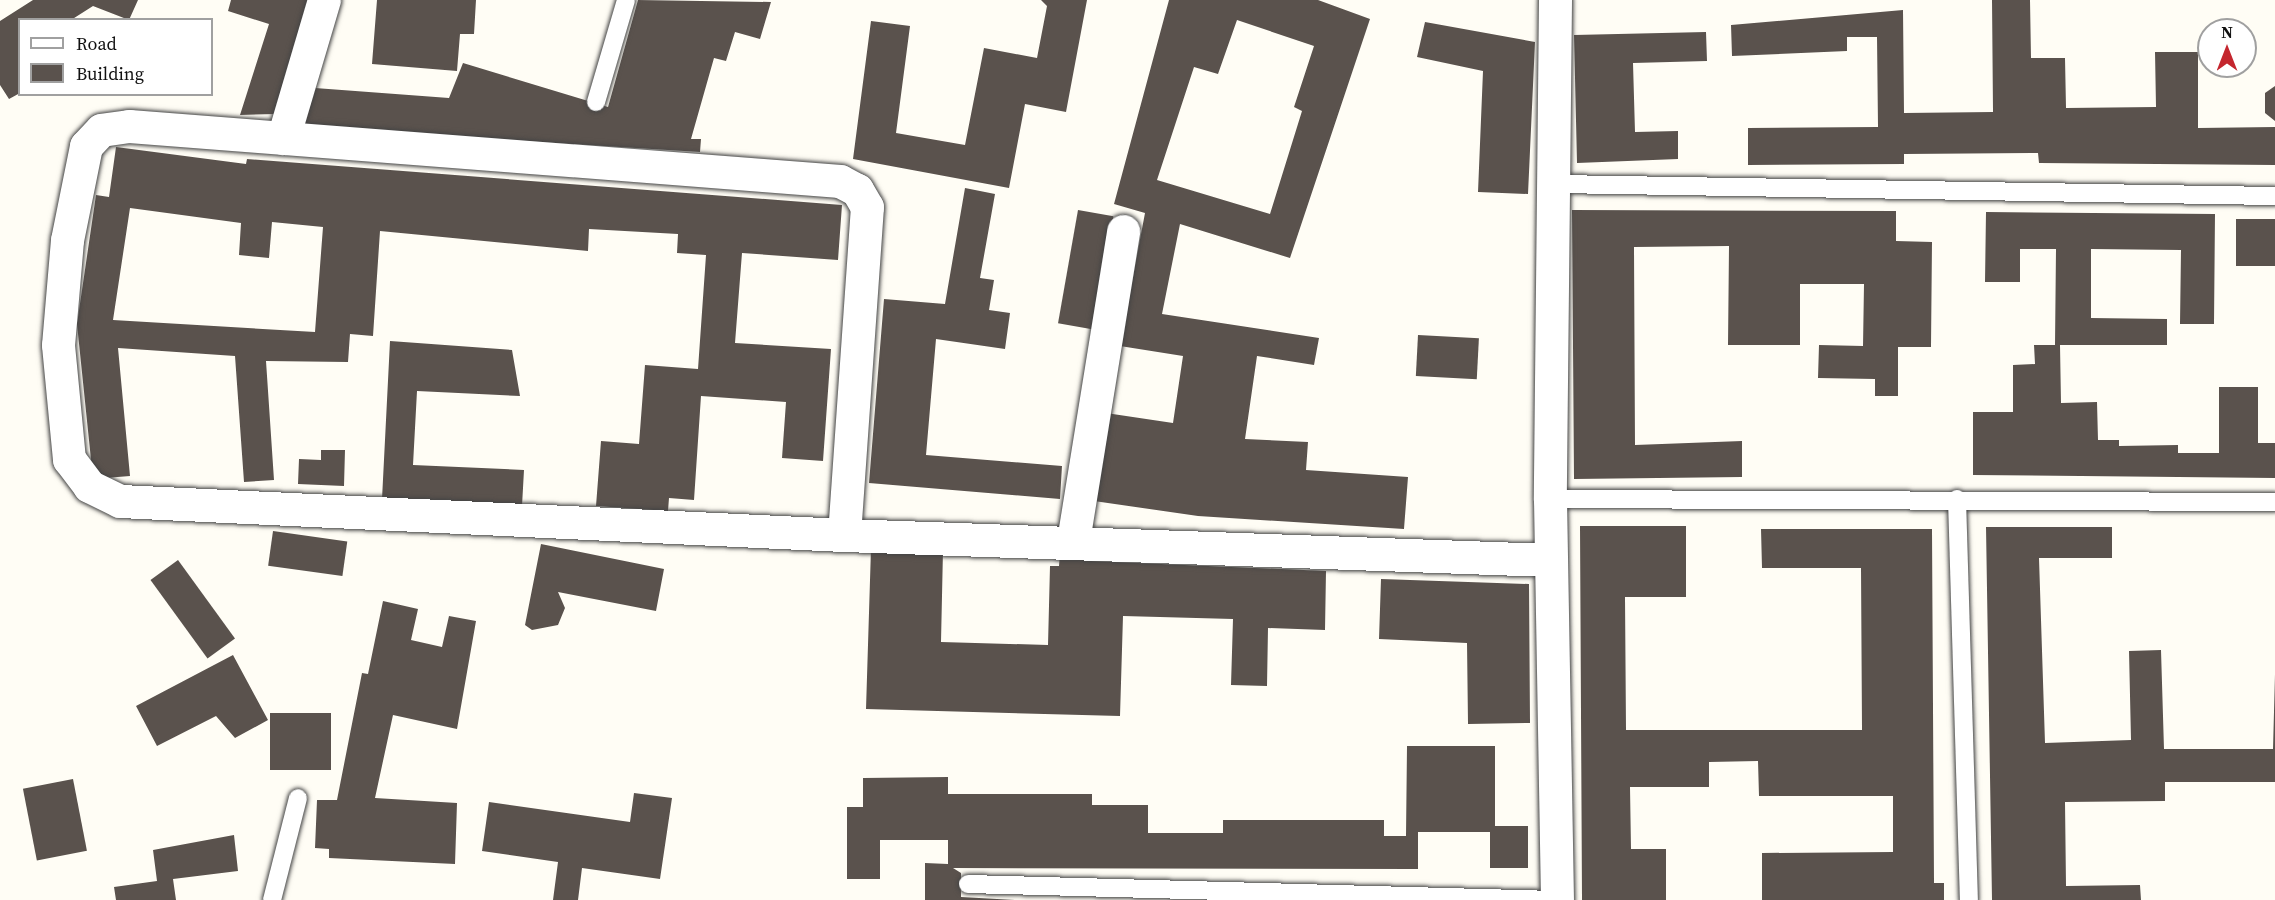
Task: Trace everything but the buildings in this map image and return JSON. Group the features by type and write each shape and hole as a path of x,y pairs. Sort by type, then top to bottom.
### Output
{"street":[{"path":"283,138 324,0"},
{"path":"1555,0 1557,184 1550,499 1557,900"},
{"path":"844,534 867,207 858,190 840,181 580,154 283,138 129,126 101,130 86,146 67,240 58,345 69,459 89,486 120,501 844,534 1551,560"},
{"path":"1073,541 1123,231"}],"lane":[{"path":"596,102 626,0"},
{"path":"1557,184 2275,196"},
{"path":"1550,499 2275,502"},
{"path":"1957,499 1969,900"},
{"path":"272,900 298,798"},
{"path":"968,884 1557,900"}]}
